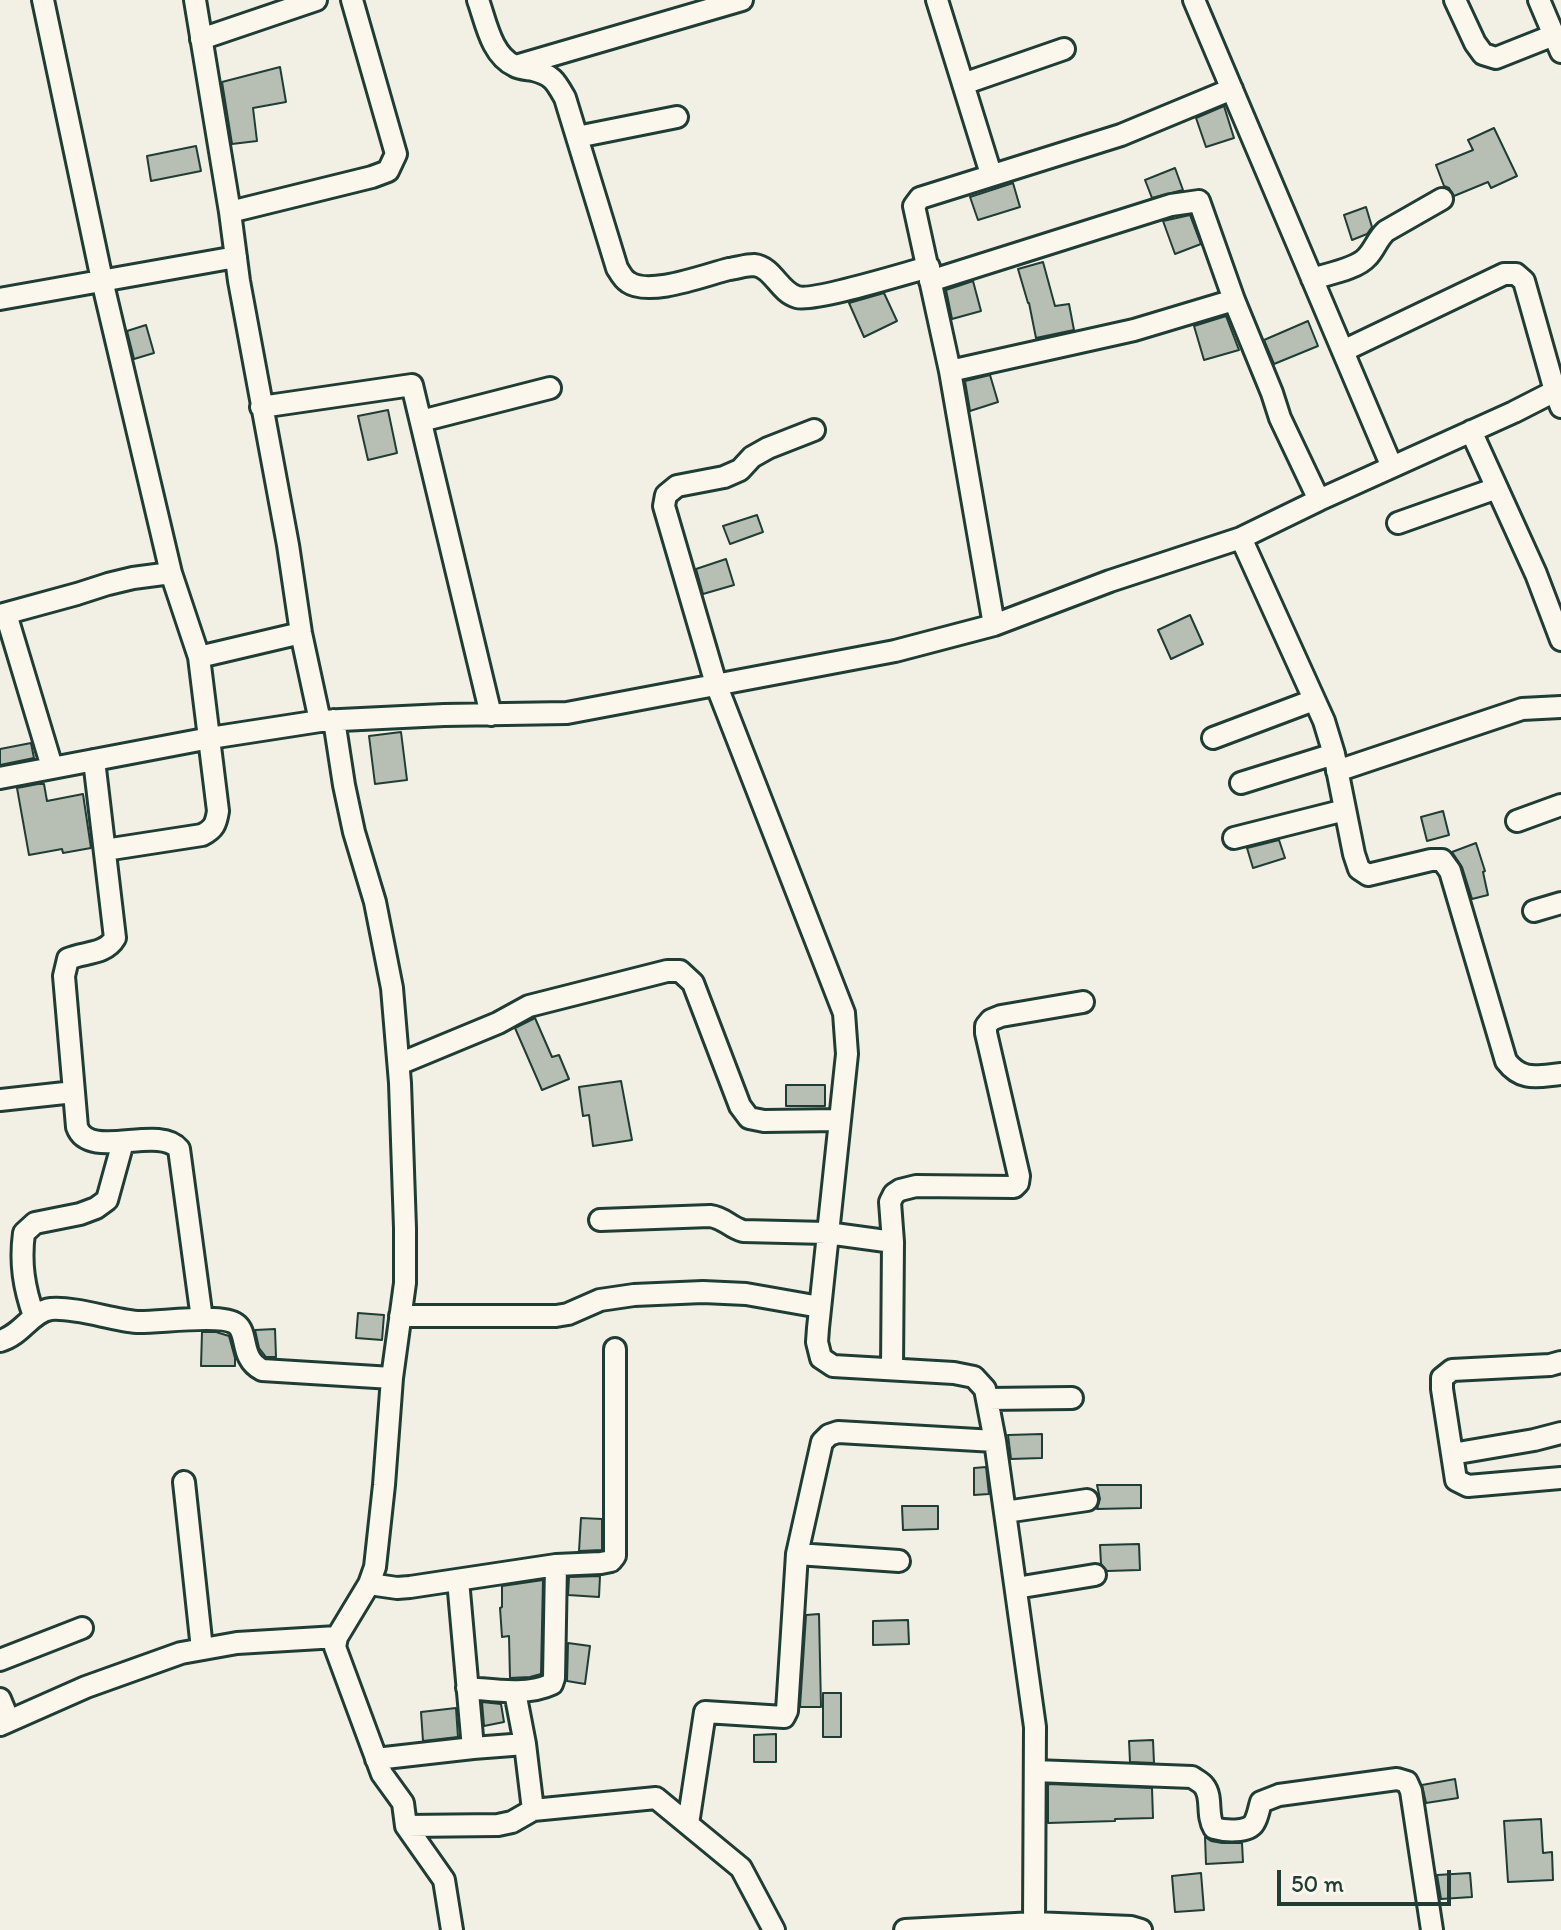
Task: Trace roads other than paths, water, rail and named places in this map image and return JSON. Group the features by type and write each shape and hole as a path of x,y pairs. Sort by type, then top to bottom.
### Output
{"street":[{"path":"43,0 102,280 171,573 199,657 218,811 212,830 202,835 105,850"},
{"path":"195,0 301,633 375,902 388,960 399,1064 405,1180 405,1283 392,1378 375,1567 369,1584 337,1637 335,1647 382,1774 403,1803 406,1826 444,1880 452,1930"},
{"path":"201,39 316,0"},
{"path":"230,212 388,171 396,154 352,0"},
{"path":"478,0 491,39 501,54 515,67 553,78 565,98 617,268 626,281 639,287 660,287 755,265 769,272 786,292 800,298 823,295 929,274 1171,205 1199,201 1280,418 1319,500"},
{"path":"515,67 742,0"},
{"path":"937,0 991,174"},
{"path":"1194,0 1392,467"},
{"path":"1455,0 1475,43 1483,54 1496,58 1557,44 1539,0"},
{"path":"963,84 1064,49"},
{"path":"994,625 950,371 914,206 920,198 1121,135 1232,89"},
{"path":"577,137 677,117"},
{"path":"1312,279 1364,261 1386,231 1442,199"},
{"path":"0,299 236,257"},
{"path":"0,778 210,738 327,721 567,713 895,651 994,625 1110,581 1241,538 1471,431 1559,395 1524,281 1516,274 1504,274 1343,351"},
{"path":"950,371 1134,330 1234,300"},
{"path":"261,407 412,385 491,715"},
{"path":"421,421 550,388"},
{"path":"814,430 752,457 740,470 724,477 677,486 666,495 664,506 716,684 844,1013 847,1054 817,1342 821,1358 833,1366 954,1373 974,1377 985,1389 988,1399 1035,1727 1034,1923"},
{"path":"1471,431 1536,574 1561,640"},
{"path":"1398,523 1497,488"},
{"path":"1241,538 1324,721 1359,869 1368,875 1431,860 1442,860 1447,865 1506,1061 1521,1075 1561,1074"},
{"path":"52,767 3,615 108,584 171,573"},
{"path":"199,657 301,633"},
{"path":"1213,738 1314,700"},
{"path":"1241,783 1335,762 1522,709 1561,707"},
{"path":"94,760 115,938 111,946 101,951 68,959 64,976 79,1133 93,1141 166,1140 175,1143 179,1149 202,1319"},
{"path":"1517,821 1561,805"},
{"path":"1234,838 1345,810"},
{"path":"1534,911 1561,903"},
{"path":"399,1064 498,1023 529,1006 667,971 680,971 693,983 740,1106 749,1118 764,1121 839,1120"},
{"path":"892,1369 893,1242 890,1202 894,1194 916,1186 1014,1187 1018,1183 986,1026 1001,1016 1083,1002"},
{"path":"0,1100 74,1092"},
{"path":"34,1316 23,1278 24,1233 35,1223 80,1214 107,1200 123,1142"},
{"path":"600,1220 710,1216 719,1217 733,1228 743,1231 827,1233 893,1242"},
{"path":"400,1316 556,1316 600,1300 703,1292 746,1294 820,1307"},
{"path":"0,1341 9,1339 34,1316 49,1309 137,1322 202,1319 233,1322 239,1326 248,1357 253,1366 262,1370 392,1378"},
{"path":"369,1584 397,1588 556,1565 611,1561 617,1550 615,1349"},
{"path":"1561,1362 1452,1370 1442,1378 1456,1480 1468,1486 1561,1478"},
{"path":"988,1399 1072,1398"},
{"path":"688,1824 705,1712 784,1717 787,1711 797,1554 822,1442 838,1432 995,1441"},
{"path":"1452,1454 1561,1433"},
{"path":"184,1482 202,1649"},
{"path":"1005,1512 1087,1500"},
{"path":"797,1554 899,1561"},
{"path":"467,1688 515,1692 552,1684 556,1565"},
{"path":"1016,1588 1095,1575"},
{"path":"458,1580 473,1748"},
{"path":"0,1660 82,1628"},
{"path":"0,1699 5,1723 86,1687 181,1653 237,1643 337,1637"},
{"path":"515,1692 533,1810"},
{"path":"376,1759 525,1744"},
{"path":"1035,1771 1192,1777 1205,1786 1210,1821 1214,1828 1220,1830 1246,1829 1254,1823 1261,1802 1279,1795 1397,1779 1407,1782 1411,1791 1432,1930"},
{"path":"406,1826 498,1825 512,1822 533,1810 656,1798 741,1868 774,1930"},
{"path":"905,1930 1034,1923 1141,1930"}]}
